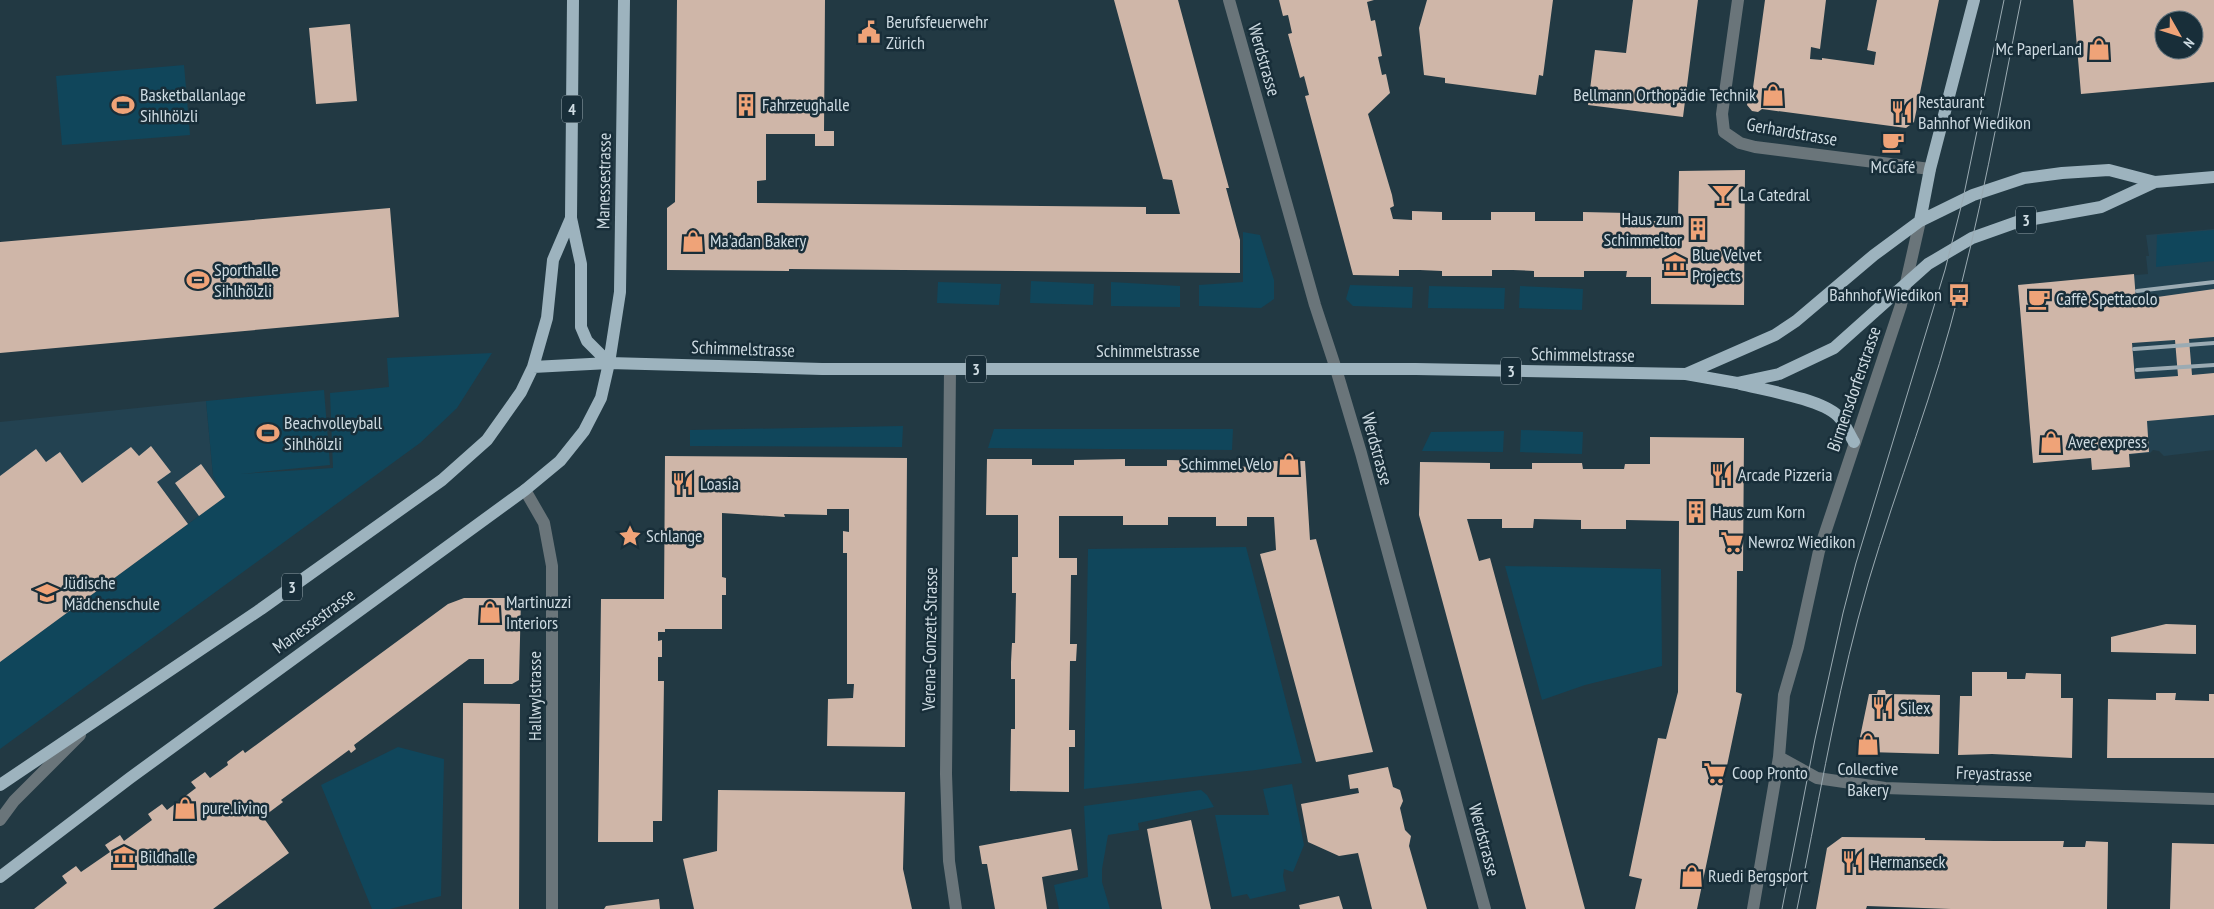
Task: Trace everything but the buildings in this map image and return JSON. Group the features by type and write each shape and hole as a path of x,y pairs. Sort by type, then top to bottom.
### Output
{"main road":[{"name":"Manessestrasse","path":"573,0 571,218 581,264 581,327 587,341 609,363"},
{"name":"Manessestrasse","path":"0,877 138,772 525,490 560,461 584,431 601,398 609,363 620,292 624,0"},
{"name":"Birmensdorferstrasse","path":"1920,221 1930,169 1974,0"},
{"name":"3","path":"1920,221 1963,199 2024,178 2108,170 2155,182 2214,177"},
{"name":"Schimmelstrasse","path":"609,363 822,369 1336,369 1686,374 1737,383 1779,374 1834,348 1928,264 1950,250 1993,229 2041,216 2101,207 2155,182"},
{"name":"Manessestrasse","path":"0,785 261,609 442,480 487,440 521,392 534,367 547,318 553,260 571,218"},
{"name":"Schimmelstrasse","path":"1686,374 1747,349 1796,321 1874,254 1920,221"},
{"name":"3","path":"534,367 609,363"},
{"path":"1737,383 1814,402 1826,408 1838,415 1854,442"}],"street":[{"name":"Werdstrasse","path":"1229,0 1315,305 1336,369 1484,909"},
{"name":"Gerhardstrasse","path":"1738,0 1722,114 1724,132 1740,143 1756,147 1930,169"},
{"name":"Birmensdorferstrasse","path":"1754,909 1779,757 1784,695 1798,647 1819,551 1906,283 1920,221"},
{"name":"Verena-Conzett-Strasse","path":"950,370 946,774 949,861 956,909"},
{"name":"Hallwylstrasse","path":"525,490 544,522 552,566 552,909"},
{"name":"Manessestrasse","path":"0,820 14,801 91,724"},
{"name":"Freyastrasse","path":"1779,757 1817,778 1885,788 2214,798"}],"shaded area":[{"name":"Basketballanlage Sihlhölzli","path":"184,65 190,135 62,145 56,76"},
{"path":"2214,229 2214,450 2164,456 2159,451 2153,450 2150,453 2034,463 2018,285 2148,274 2146,256 2149,256 2146,235"},
{"path":"2214,230 2214,261 2156,267 2157,235"},
{"path":"1243,232 1260,235 1274,280 1274,299 1261,308 1199,306 1199,285 1243,282"},
{"path":"1031,281 1094,284 1093,305 1030,303"},
{"path":"938,282 1001,284 999,305 937,303"},
{"path":"1111,282 1180,286 1180,307 1111,306"},
{"path":"1350,285 1413,287 1412,308 1353,306 1346,299"},
{"path":"1429,286 1505,288 1504,309 1428,308"},
{"path":"1520,286 1583,289 1582,310 1519,308"},
{"path":"492,353 457,408 420,443 0,749 0,662 225,497 213,476 206,401 324,390 330,465 240,474 333,468 330,393 389,387 387,358"},
{"name":"Jüdische Mädchenschule","path":"206,401 213,476 225,497 0,662 0,422"},
{"path":"903,426 902,447 690,446 690,430"},
{"path":"994,429 1233,429 1232,450 988,448"},
{"path":"1521,430 1583,432 1582,454 1520,452"},
{"path":"1504,431 1503,452 1422,451 1431,432"},
{"path":"1246,547 1302,763 1256,770 1084,789 1088,549"},
{"path":"1505,566 1661,569 1662,666 1585,685 1542,700"},
{"path":"398,747 444,759 441,896 390,909 372,909 321,785"},
{"path":"1292,784 1304,845 1293,872 1284,869 1283,876 1286,891 1250,899 1247,894 1232,897 1215,815 1269,815 1263,789"},
{"path":"1201,790 1207,795 1214,807 1138,823 1139,830 1108,835 1102,869 1102,882 1110,909 1059,909 1054,885 1088,877 1084,806"}],"tram line":[{"path":"1782,909 1815,739 1843,613 1856,563 1945,270 1963,199 2004,0"},
{"path":"1797,909 1833,727 1858,619 1868,582 1928,400 1961,287 2021,0"}],"railway":[{"path":"2137,291 2214,282"},
{"path":"2134,349 2214,343"},
{"path":"2137,370 2214,365"}],"place":[{"name":"Berufsfeuerwehr Zürich","path":"869,32"},
{"name":"Mc PaperLand","path":"2099,49"},
{"name":"Bellmann Orthopädie Technik","path":"1773,95"},
{"name":"Basketballanlage Sihlhölzli","path":"123,105"},
{"name":"Fahrzeughalle","path":"746,105"},
{"name":"Restaurant Bahnhof Wiedikon","path":"1902,112"},
{"name":"McCafé","path":"1893,142"},
{"name":"La Catedral","path":"1723,195"},
{"name":"Haus zum Schimmeltor","path":"1698,229"},
{"name":"Ma'adan Bakery","path":"693,241"},
{"name":"Blue Velvet Projects","path":"1675,265"},
{"name":"Sporthalle Sihlhölzli","path":"198,280"},
{"name":"Bahnhof Wiedikon","path":"1959,295"},
{"name":"Caffè Spettacolo","path":"2039,299"},
{"name":"Beachvolleyball Sihlhölzli","path":"268,433"},
{"name":"Avec express","path":"2051,442"},
{"name":"Schimmel Velo","path":"1289,464"},
{"name":"Arcade Pizzeria","path":"1722,475"},
{"name":"Loasia","path":"683,484"},
{"name":"Haus zum Korn","path":"1696,512"},
{"name":"Schlange","path":"630,536"},
{"name":"Newroz Wiedikon","path":"1732,542"},
{"name":"Jüdische Mädchenschule","path":"47,593"},
{"name":"Martinuzzi Interiors","path":"490,612"},
{"name":"Silex","path":"1883,708"},
{"name":"Collective Bakery","path":"1868,744"},
{"name":"Coop Pronto","path":"1715,773"},
{"name":"pure.living","path":"185,808"},
{"name":"Bildhalle","path":"124,857"},
{"name":"Hermanseck","path":"1853,862"},
{"name":"Ruedi Bergsport","path":"1692,876"}]}
